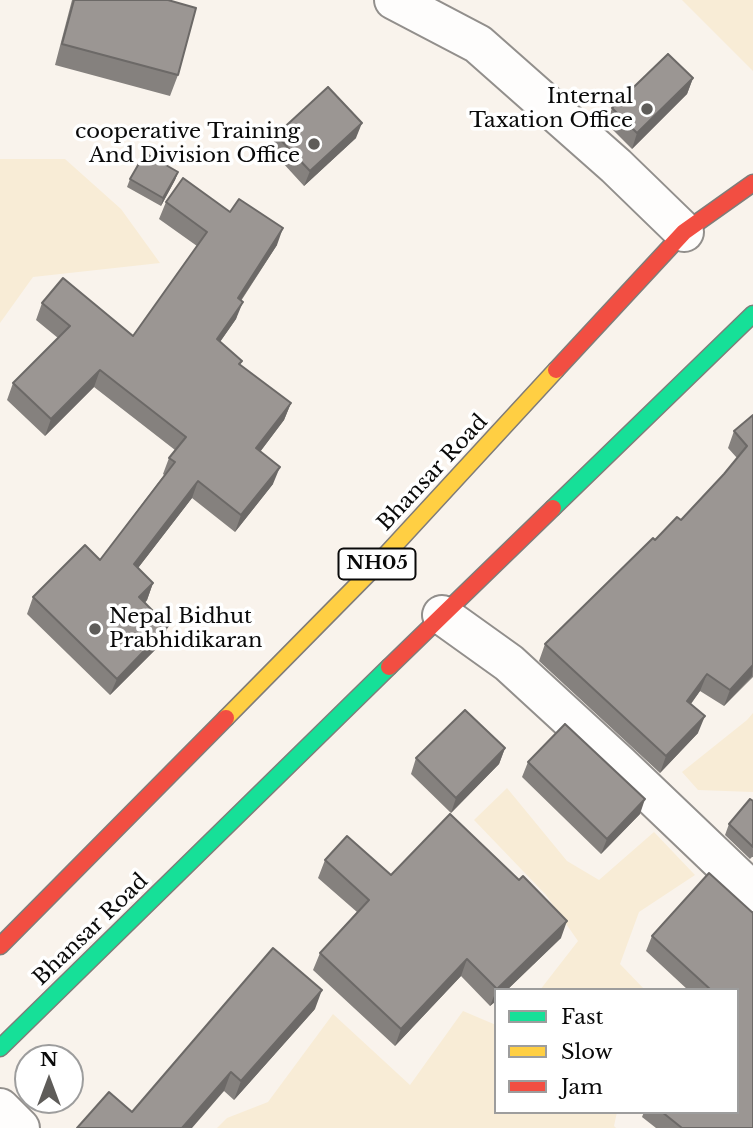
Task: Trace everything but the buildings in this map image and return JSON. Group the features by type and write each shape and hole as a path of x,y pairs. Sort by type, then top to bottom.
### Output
{"highway":[{"name":"Bhansar Road","path":"0,946 370,572 684,232 753,183"},
{"name":"Bhansar Road","path":"0,1048 753,314"}],"street":[{"path":"394,0 478,44 616,166 684,232"},
{"path":"442,615 509,663 753,892"},
{"path":"0,1108 20,1128"}],"shaded area":[{"path":"682,0 753,0 753,71"},
{"path":"0,159 65,159 121,209 160,263 33,277 0,323"},
{"path":"753,713 753,792 698,790 682,772"},
{"path":"507,788 567,861 599,880 654,832 695,875 639,912 620,964 643,988 542,988 578,941 546,895 474,820"},
{"path":"463,1011 494,1024 494,1114 617,1114 616,1128 217,1128 227,1118 268,1102 333,1014 410,1085"}],"traffic: fast":[{"path":"553,508 753,314"},
{"path":"0,1048 389,667"}],"traffic: slow":[{"path":"226,718 370,572 556,370"}],"traffic: jam":[{"path":"556,370 684,232 753,183"},
{"path":"389,667 553,508"},
{"path":"0,946 226,718"}],"place":[{"name":"Internal Taxation Office","path":"647,109"},
{"name":"cooperative Training And Division Office","path":"314,144"},
{"name":"Nepal Bidhut Prabhidikaran","path":"95,629"}]}
